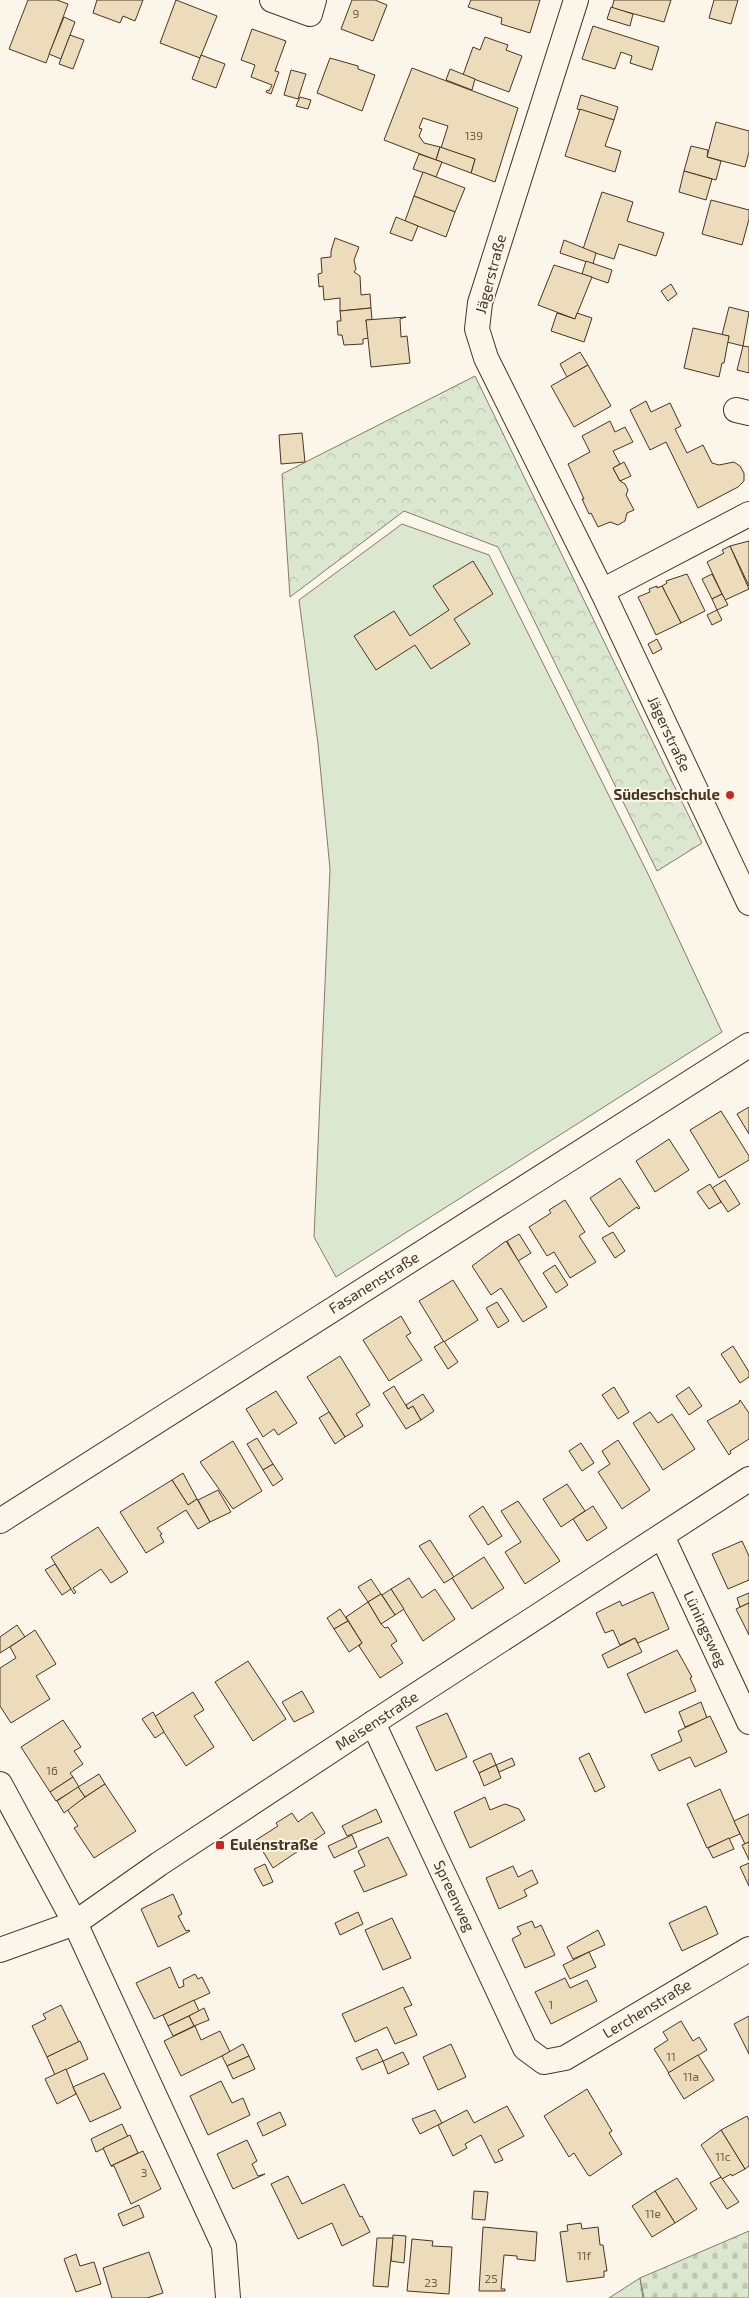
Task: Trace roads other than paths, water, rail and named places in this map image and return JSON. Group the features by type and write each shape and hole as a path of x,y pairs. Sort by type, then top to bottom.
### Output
{"street":[{"path":"272,0 310,14 314,0"},
{"name":"Jägerstraße","path":"576,0 480,303 477,329 486,358 602,591 749,903"},
{"path":"602,591 749,514"},
{"name":"Fasanenstraße","path":"0,1521 749,1045"},
{"name":"Meisenstraße","path":"0,1950 75,1923 159,1864 749,1480"},
{"name":"Lüningsweg","path":"662,1536 749,1722"},
{"name":"Spreenweg","path":"374,1723 525,2048 544,2062"},
{"path":"0,1784 75,1923 224,2246 228,2298"},
{"name":"Lerchenstraße","path":"544,2062 565,2058 749,1949"}],"place":[{"name":"Südeschschule","path":"730,795"},
{"name":"Eulenstraße","path":"220,1845"}]}
